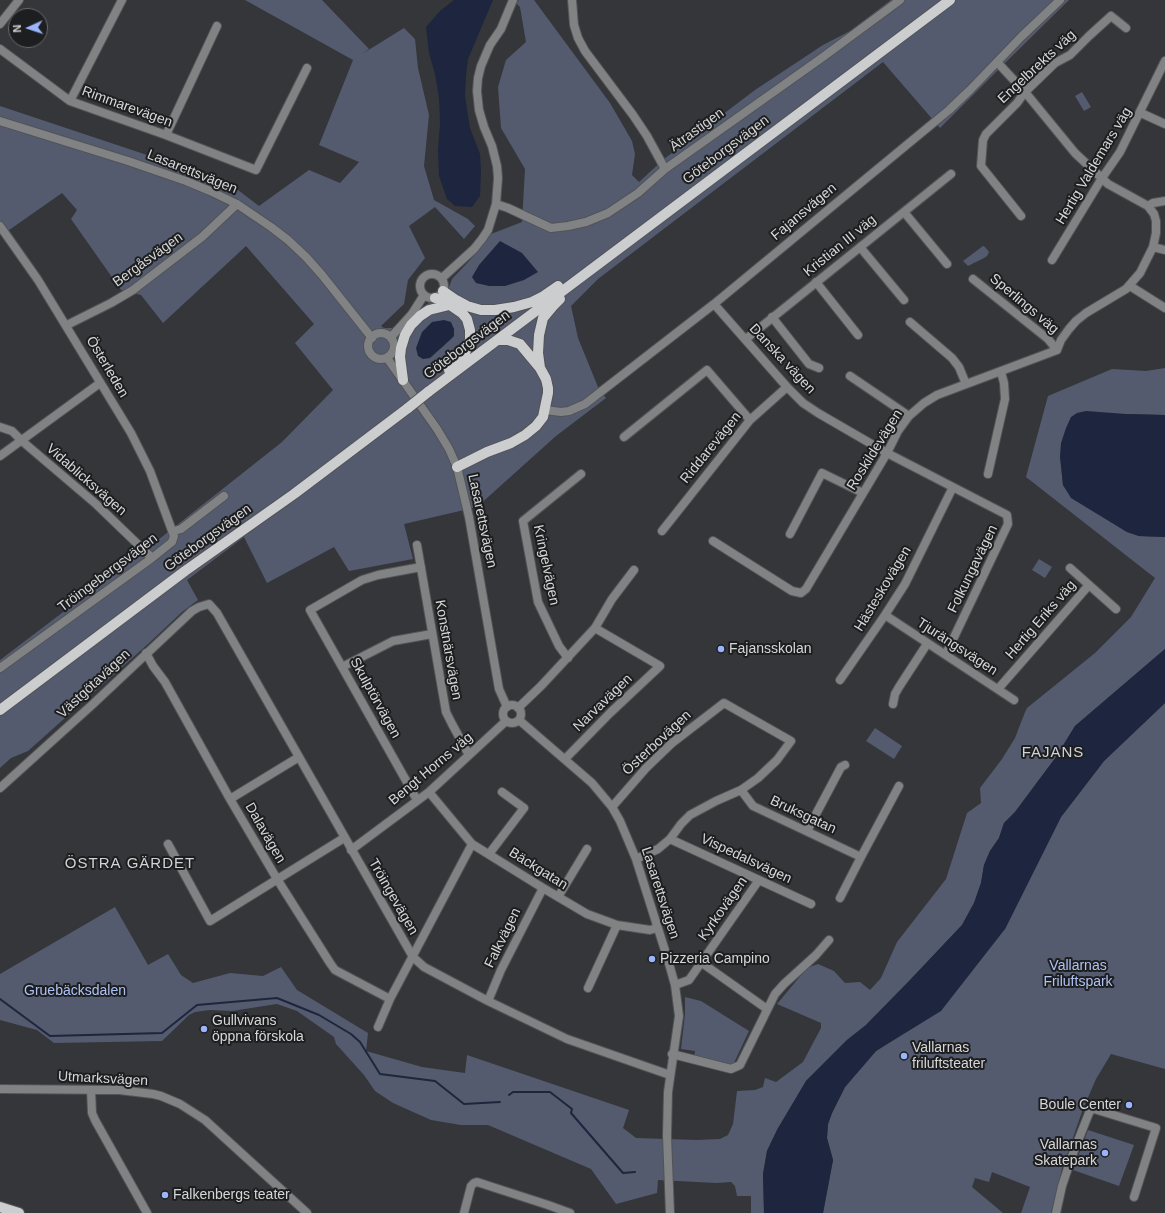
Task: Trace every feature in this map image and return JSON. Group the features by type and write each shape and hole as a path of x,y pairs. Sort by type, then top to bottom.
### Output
{"main road":[{"name":"Göteborgsvägen","path":"0,710 185,571 294,494 389,422 426,390 498,340 950,0"},
{"path":"540,368 538,353 539,335 543,318 552,306 567,293 631,245 633,238"},
{"path":"439,294 473,308 490,310 507,309 542,297 588,262 602,261"},
{"path":"426,390 459,360 465,353 469,344 470,330 467,319 462,313 443,300 439,294"},
{"path":"403,380 400,360 401,348 405,335 411,325 429,310 449,305"},
{"path":"457,467 487,452 512,443 536,426 543,417 548,388 546,379 540,368 520,344 508,340 498,340"},
{"path":"0,1208 19,1213"}],"street":[{"path":"0,24 19,0"},
{"path":"70,101 122,0"},
{"path":"442,278 474,249 482,239 488,230 496,204 498,178 492,146 479,110 477,91 478,78 484,59 494,38 505,21 513,0"},
{"path":"572,0 574,25 582,45 633,115 647,136 665,169"},
{"name":"Ätrastigen","path":"496,204 520,213 551,228 586,222 608,213 638,193 665,169 823,57 900,0"},
{"name":"Fajansvägen","path":"545,410 561,412 569,411 585,404 714,304 924,131 970,90 1060,0"},
{"name":"Engelbrekts väg","path":"1021,216 981,166 983,140 986,134 1055,63 1070,55 1111,16 1126,28"},
{"path":"166,135 217,26"},
{"name":"Rimmarevägen","path":"0,49 70,101 166,135 256,170 308,68"},
{"name":"Hertig Valdemars väg","path":"1052,260 1102,178 1120,152 1141,113 1165,61"},
{"path":"997,62 1026,92 1072,149 1108,184 1148,206 1154,214 1156,221 1156,233 1153,247 1140,273 1130,286 1086,313 1076,321 1065,334 1057,350"},
{"path":"1141,113 1165,124"},
{"name":"Lasarettsvägen","path":"0,121 128,161 186,181 237,204 288,240 306,257 372,338"},
{"name":"Kristian III väg","path":"746,339 951,174"},
{"path":"1148,206 1153,203 1165,201"},
{"name":"Bergåsvägen","path":"67,325 133,290 202,237 237,204"},
{"path":"904,212 947,264"},
{"name":"Österleden","path":"0,226 38,280 67,325 131,433 150,471 174,531"},
{"path":"860,247 904,300"},
{"path":"1153,247 1165,250"},
{"path":"433,273 442,278 444,284 439,294 428,297 424,295 420,286 424,276 433,273"},
{"name":"Sperlings väg","path":"973,279 1048,339 1057,350"},
{"path":"816,282 858,335"},
{"path":"1130,286 1165,308"},
{"path":"390,337 412,314 424,295"},
{"name":"Danska vägen","path":"714,304 787,388 803,403 887,453 1007,515"},
{"path":"772,318 809,364 819,368"},
{"path":"910,322 952,358 959,367 966,384"},
{"path":"382,333 390,337 394,342 394,348 391,355 387,358 379,359 370,353 369,344 372,338 382,333"},
{"name":"Roskildevägen","path":"713,541 792,591 801,593 806,589 887,453 898,431 909,416 924,403 937,395 1057,350"},
{"name":"Lasarettsvägen","path":"387,358 437,428 457,467 469,517 499,689 507,707 503,714 506,721"},
{"path":"624,437 706,370 750,420"},
{"path":"988,474 1005,399 1004,383 1001,372"},
{"path":"850,376 909,416"},
{"path":"0,456 100,383"},
{"name":"Riddarevägen","path":"662,531 750,420 787,388"},
{"name":"Vidablicksvägen","path":"0,427 12,431 96,504 152,558"},
{"path":"790,534 822,473 863,493"},
{"name":"Kringelvägen","path":"568,658 559,646 538,602 523,521 581,474"},
{"name":"Hästeskovägen","path":"840,680 905,584 953,487"},
{"name":"Tröingebergsvägen","path":"0,668 152,558 172,542 174,531 181,529 224,496"},
{"name":"Folkungavägen","path":"946,654 1008,524 1007,515"},
{"name":"Konstnärsvägen","path":"417,545 446,712 469,755"},
{"name":"Skulptörvägen","path":"417,800 310,610 362,580 378,575 421,567"},
{"name":"Hertig Eriks väg","path":"1070,568 1116,609"},
{"path":"518,708 568,658 595,628 612,599 634,570"},
{"name":"Hertig Eriks väg","path":"998,689 1089,585"},
{"name":"Västgötavägen","path":"0,788 93,704 192,611 209,604"},
{"name":"Tröingevägen","path":"209,604 217,613 413,957 424,967 488,1002 567,1039 670,1075"},
{"name":"Tjurängsvägen","path":"885,615 1014,700"},
{"name":"Narvavägen","path":"565,759 610,713 660,666 595,628"},
{"path":"342,667 393,641 432,634"},
{"path":"893,704 895,694 899,686 927,644"},
{"name":"Dalavägen","path":"146,653 153,666 165,682 277,880 335,970 390,998"},
{"name":"Österbovägen","path":"612,807 646,768 672,743 724,702 791,741 777,760 758,778 741,790"},
{"path":"506,721 511,723 519,720 521,715 518,708 513,706 507,707"},
{"name":"Lasarettsvägen","path":"519,720 592,783 612,807 620,821 636,859 675,985 678,1016 668,1092 667,1136 670,1213"},
{"name":"Bengt Horns väg","path":"351,850 429,792 506,721"},
{"path":"230,799 299,757"},
{"path":"807,832 841,767 845,765"},
{"path":"840,898 860,857 899,786"},
{"path":"636,859 652,852 670,839 690,814 741,790"},
{"name":"Bruksgatan","path":"741,790 753,806 860,857"},
{"name":"Bäckgatan","path":"429,792 472,844 558,897 587,914 617,925 650,930 657,928"},
{"path":"490,854 524,808 502,792"},
{"path":"168,844 210,921 344,838"},
{"name":"Vispedalsvägen","path":"670,839 811,904"},
{"path":"378,1027 390,998 472,844"},
{"path":"558,897 587,849"},
{"name":"Kyrkovägen","path":"675,985 689,980 759,880"},
{"name":"Falkvägen","path":"488,1002 501,970 543,888"},
{"path":"588,988 617,925"},
{"path":"672,1054 731,1068 740,1065 775,994 816,955 829,940"},
{"path":"702,963 767,1009"},
{"name":"Utmarksvägen","path":"0,1089 119,1090 153,1094 180,1104 205,1120 307,1213"},
{"path":"91,1090 92,1113 95,1120 147,1213"},
{"path":"1056,1213 1062,1186 1072,1156 1089,1113 1094,1109 1156,1128 1134,1197"},
{"path":"464,1213 470,1186 477,1182 570,1213"}],"green space":[{"path":"245,0 322,0 369,49 362,54 404,28 415,39 418,68 429,115 424,166 434,200 468,219 475,226 464,239 435,207 409,226 425,258 408,280 404,304 381,326 384,328 392,328 429,303 446,295 452,279 491,234 522,222 525,169 501,128 498,87 506,60 526,42 520,7 516,3 519,0 534,0 610,103 632,141 635,154 632,175 639,182 664,159 755,90 823,45 850,31 891,0 1069,0 940,128 883,62 598,279 571,306 578,338 598,387 606,398 556,436 477,507 404,524 413,559 349,571 334,547 267,583 244,537 187,580 198,600 182,612 28,751 11,758 0,768 0,660 158,540 282,442 333,390 295,343 314,324 246,246 163,323 141,295 121,290 71,219 77,210 62,193 2,235 0,234 0,106 230,184 259,206 309,170 340,183 359,162 319,145 353,60"},
{"path":"1082,92 1091,107 1084,111 1075,96"},
{"path":"983,246 989,252 987,256 968,266 963,261"},
{"name":"Gruebäcksdalen","path":"1165,368 1165,415 1126,414 1060,456 1063,485 1072,498 1127,532 1139,536 1165,537 1165,649 1075,726 1056,757 1015,812 1004,823 999,838 990,851 984,865 981,883 974,903 962,925 866,1025 847,1040 806,1081 777,1130 767,1151 763,1174 764,1213 751,1213 751,1196 737,1196 735,1186 731,1182 717,1183 658,1180 657,1193 616,1204 591,1169 488,1125 461,1125 431,1120 393,1103 375,1091 364,1075 336,1044 334,1037 297,1011 277,1004 232,1011 210,1010 195,1012 189,1015 162,1041 54,1043 37,1030 0,1020 0,974 115,907 148,965 168,954 181,975 193,983 230,973 263,976 281,967 297,990 368,1033 366,1051 422,1067 465,1073 467,1055 629,1110 623,1128 636,1138 697,1140 720,1139 728,1135 733,1124 737,1091 755,1090 763,1087 765,1078 776,1082 803,1062 821,1028 821,1023 777,1004 807,968 818,964 834,971 845,983 860,982 870,990 881,978 897,942 946,879 967,813 981,803 980,788 1002,759 1015,738 1027,708 1095,653 1131,617 1155,578 1026,477 1048,396 1112,369 1146,371"},
{"path":"1039,559 1052,567 1045,578 1032,570"},
{"name":"Vallarnas Friluftspark","path":"1165,703 1165,1069 1111,1054 1096,1079 1083,1109 1062,1169 1051,1213 1021,1213 1030,1187 992,1172 989,1182 975,1178 972,1187 1003,1213 823,1213 833,1160 827,1138 828,1124 845,1087 876,1051 900,1035 1005,929 1061,817 1104,761"},
{"path":"875,728 902,746 894,759 866,741"},
{"path":"685,997 701,1001 749,1031 733,1065 727,1066 694,1058 695,1051 681,1049 685,1014"},
{"name":"Vallarnas Skatepark","path":"1088,1130 1134,1145 1119,1186 1073,1170"}],"shaded area":[{"path":"454,0 493,0 468,59 466,76 465,96 470,128 480,154 481,171 480,196 472,207 455,206 447,199 439,176 439,98 435,74 429,53 426,27 440,11"},
{"path":"500,241 522,253 538,272 524,280 505,286 489,286 476,283 472,277 479,265"},
{"path":"444,320 451,322 454,329 454,336 430,358 423,359 418,356 416,348 422,332 432,322"},
{"path":"1086,411 1165,415 1165,537 1139,536 1127,532 1071,498 1063,485 1060,456 1061,443 1071,417 1077,413"},
{"path":"1165,649 1165,703 1104,761 1061,817 1005,929 941,1011 876,1051 845,1087 828,1124 827,1138 833,1160 823,1213 764,1213 763,1174 767,1151 777,1130 806,1081 847,1040 866,1025 962,925 974,903 981,883 984,865 990,851 999,838 1004,823 1015,812 1056,757 1075,726"}],"waterway":[{"path":"0,999 50,1036 162,1033 197,1005 277,998 319,1015 351,1034 360,1042 380,1074 435,1081 464,1104 500,1102"},
{"path":"509,1095 513,1092 550,1092 572,1109 571,1113 623,1173 635,1172"}],"place":[{"name":"Fajansskolan","path":"721,649"},
{"name":"Pizzeria Campino","path":"652,959"},
{"name":"Gullvivans öppna förskola","path":"204,1029"},
{"name":"Vallarnas friluftsteater","path":"904,1056"},
{"name":"Boule Center","path":"1129,1105"},
{"name":"Vallarnas Skatepark","path":"1105,1153"},
{"name":"Falkenbergs teater","path":"165,1195"}],"district":[{"name":"FAJANS","path":"1053,753"},
{"name":"ÖSTRA GÄRDET","path":"130,864"}]}
